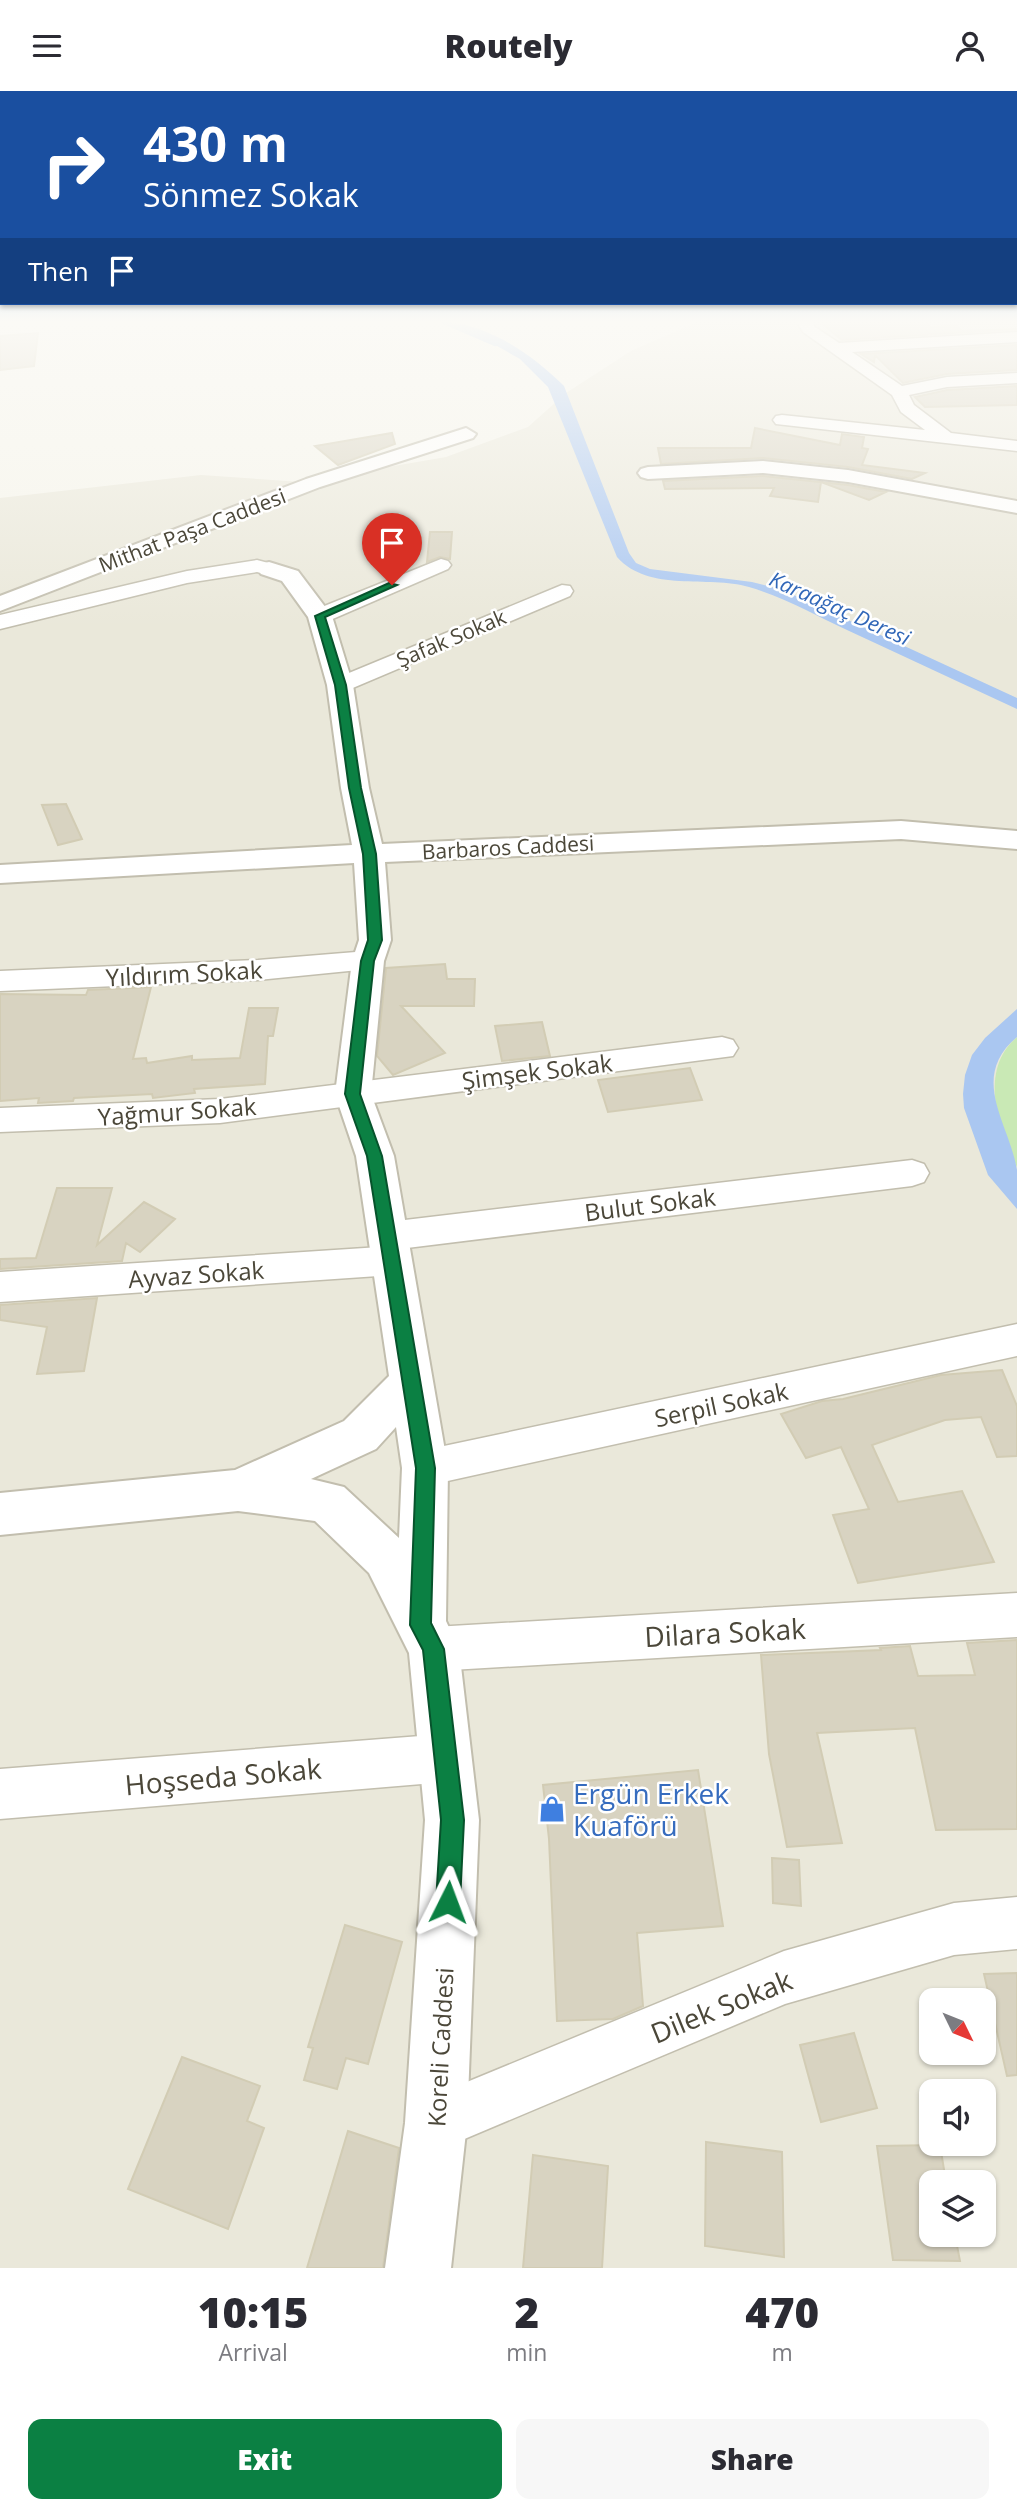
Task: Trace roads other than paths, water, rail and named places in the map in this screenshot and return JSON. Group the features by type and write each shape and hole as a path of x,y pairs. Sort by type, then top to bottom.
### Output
{"street":[{"path":"815,424 1017,446"},
{"path":"927,424 946,438"},
{"name":"Mithat Paşa Caddesi","path":"0,604 313,484 466,434"},
{"path":"648,473 762,467 848,476 1017,507"},
{"path":"320,616 440,565"},
{"path":"0,622 187,577 257,566 269,569"},
{"name":"Koreli Caddesi","path":"269,569 290,576 320,616 340,685 355,788 369,854 375,940 368,961 353,1094 374,1156 425,1468 427,1637 446,1759 452,1820 436,2123 418,2268"},
{"name":"Şafak Sokak","path":"340,685 562,591"},
{"name":"Barbaros Caddesi","path":"0,874 901,830 1017,840"},
{"name":"Yıldırım Sokak","path":"0,981 258,970 368,961"},
{"name":"Şimşek Sokak","path":"353,1094 722,1048"},
{"name":"Yağmur Sokak","path":"0,1121 220,1111 353,1094"},
{"name":"Bulut Sokak","path":"391,1249 912,1173"},
{"name":"Ayvaz Sokak","path":"0,1287 391,1249"},
{"name":"Serpil Sokak","path":"425,1468 1017,1340"},
{"path":"238,1490 360,1435 412,1381"},
{"path":"0,1514 238,1490 327,1502 386,1557 427,1637"},
{"name":"Dilara Sokak","path":"427,1637 1017,1615"},
{"name":"Hoşseda Sokak","path":"0,1794 446,1759"},
{"name":"Dilek Sokak","path":"436,2123 784,1978 954,1929 1017,1923"}],"water":[{"path":"563,424 579,424 629,553 636,563 650,569 752,582 783,590 1017,698 1017,709 762,591 733,584 662,579 630,568 617,557"},
{"path":"1017,1009 1017,1037 1003,1053 995,1069 994,1085 996,1102 1017,1170 1017,1209 988,1175 964,1108 963,1094 965,1075 972,1055 985,1038"}],"place":[{"name":"Ergün Erkek Kuaförü","path":"552,1809"}],"water label":[{"name":"Karaağaç Deresi","path":"840,608"}]}
